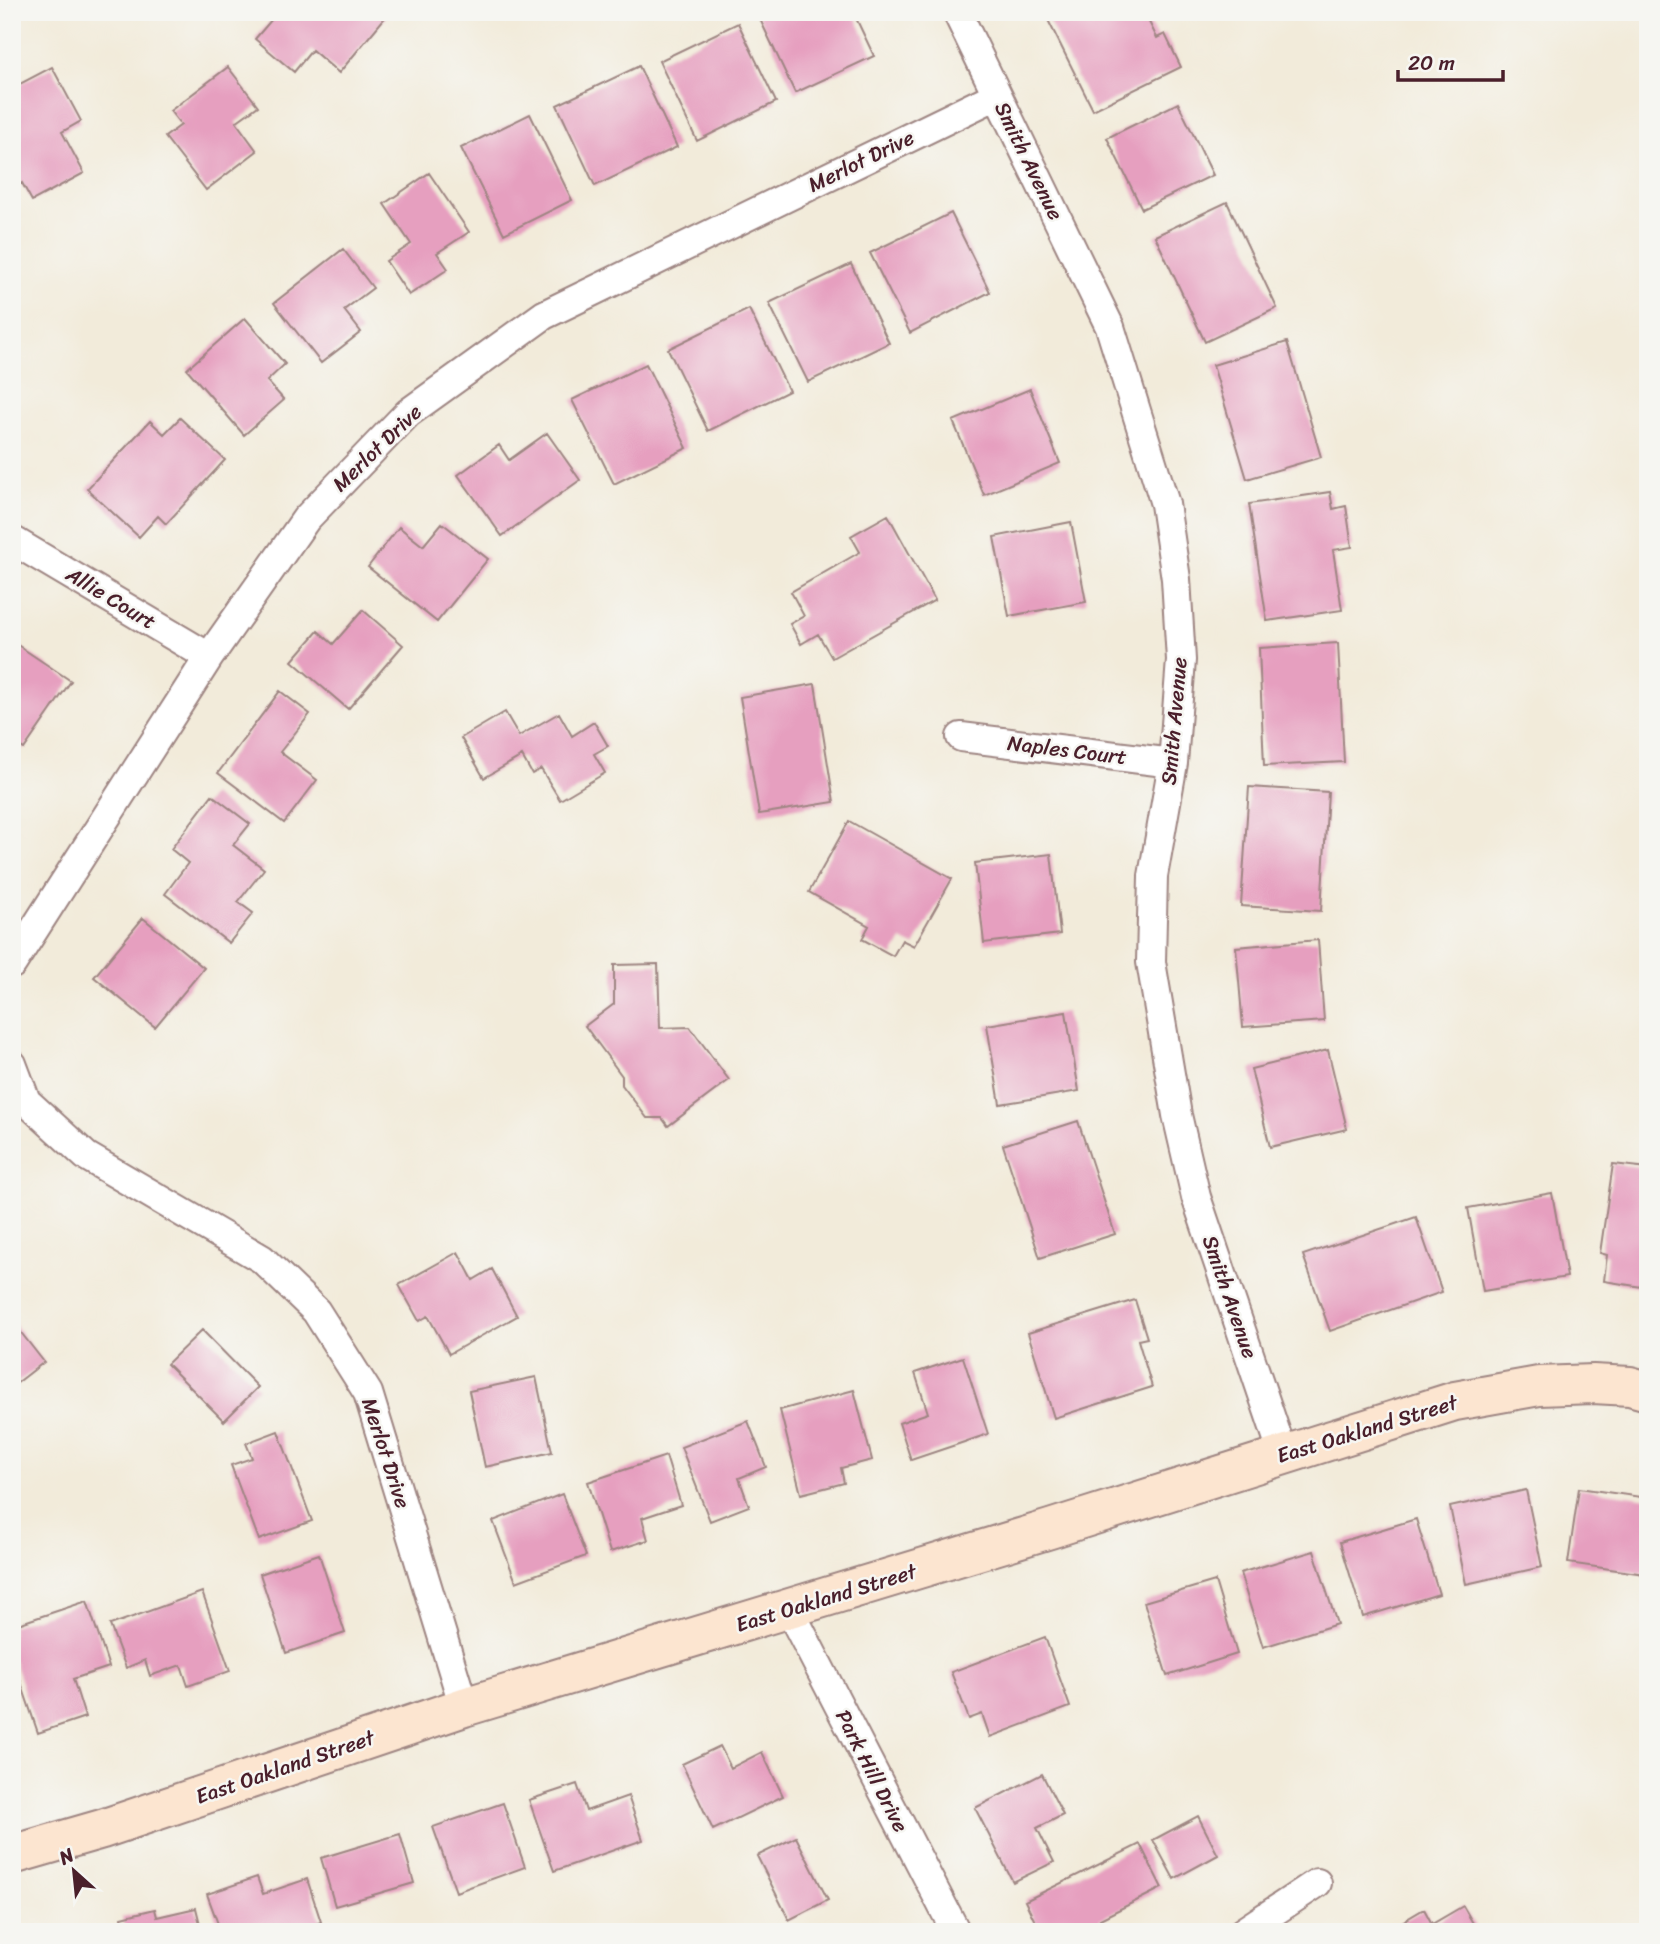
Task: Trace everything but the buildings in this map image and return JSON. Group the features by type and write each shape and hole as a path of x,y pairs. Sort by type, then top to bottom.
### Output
{"street":[{"name":"Smith Avenue","path":"957,12 1110,327 1165,504 1176,579 1181,660 1173,763 1153,876 1152,962 1177,1115 1196,1197 1283,1454"},
{"name":"Merlot Drive","path":"12,964 209,657 306,519 408,414 544,315 997,95"},
{"name":"Allie Court","path":"12,540 209,657"},
{"name":"Naples Court","path":"961,737 1173,763"},
{"name":"Merlot Drive","path":"12,1064 26,1101 86,1156 262,1259 316,1311 368,1393 464,1707"},
{"name":"East Oakland Street","path":"12,1854 102,1829 464,1707 1050,1529 1455,1401 1539,1386 1593,1384 1630,1386 1648,1391"},
{"name":"Park Hill Drive","path":"789,1609 956,1932"},
{"path":"1242,1932 1317,1883"}]}
